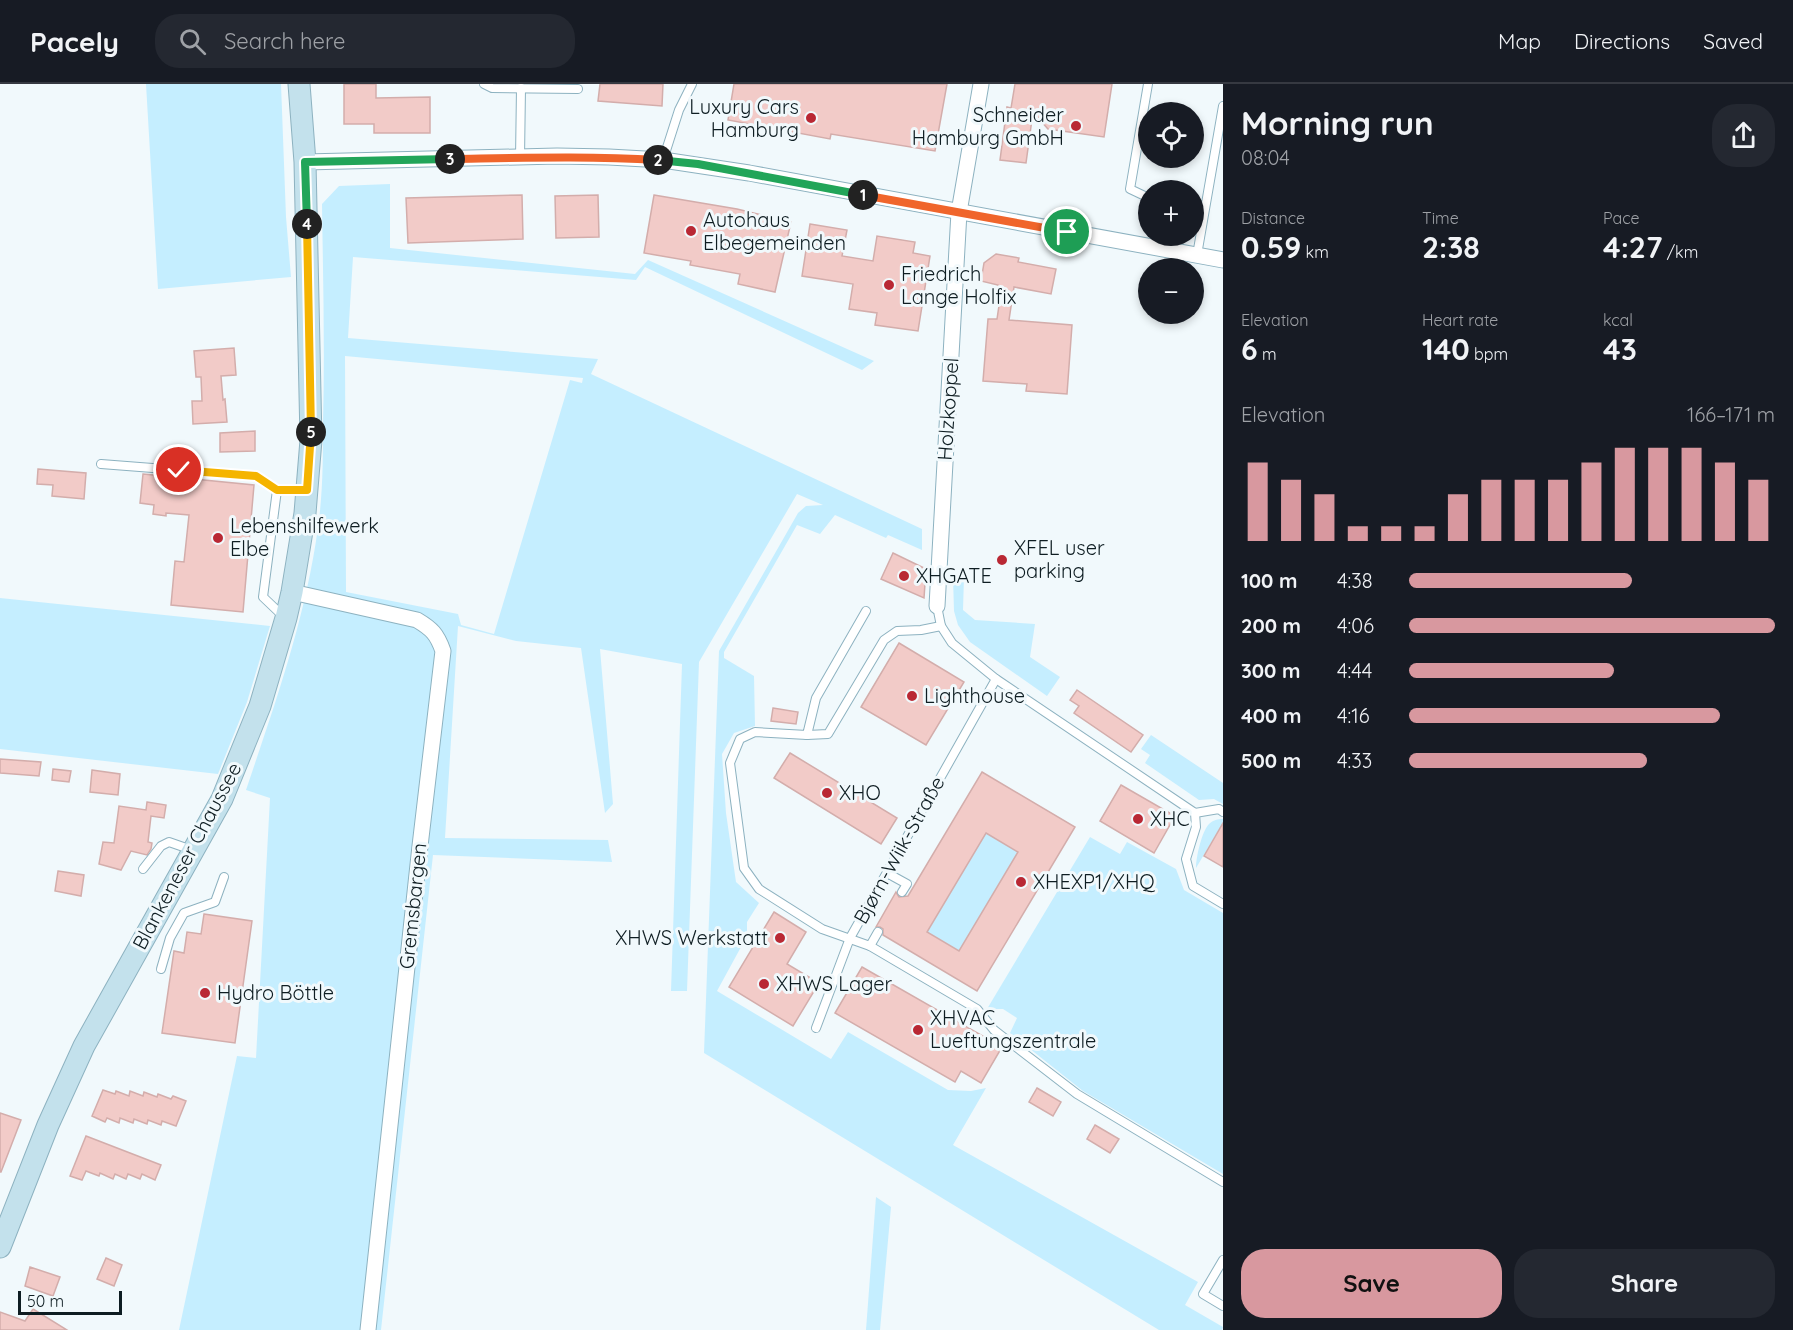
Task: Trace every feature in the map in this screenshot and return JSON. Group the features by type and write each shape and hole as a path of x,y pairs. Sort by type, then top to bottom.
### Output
{"main road":[{"name":"Blankeneser Chaussee","path":"0,1247 48,1125 84,1046 175,907 193,850 222,799 260,706 286,618 305,513 311,440 305,162 299,84"}],"street":[{"name":"Holzkoppel","path":"937,606 959,212 981,84"},
{"path":"305,162 609,157 663,160 698,164 1223,260"},
{"name":"Gremsbargen","path":"292,592 417,620 430,628 439,640 442,651 368,1330"}],"lane":[{"path":"484,84 492,88 578,89"},
{"path":"663,160 679,110 692,84"},
{"path":"1138,193 1130,189 1148,84"},
{"path":"520,158 521,88"},
{"path":"1204,213 1223,106"},
{"path":"1197,255 1198,246"},
{"path":"101,464 256,476 277,490 307,490"},
{"path":"277,490 263,597 286,618"},
{"path":"937,606 941,626 952,643 996,679 1195,813 1219,809 1223,812"},
{"path":"807,735 816,698 866,611"},
{"path":"941,626 897,631 884,640 828,734 755,732 740,739 730,763 744,868 759,889 822,929 870,946 977,1009 993,1030 1077,1094 1223,1182"},
{"name":"Bjørn-Wiik-Straße","path":"816,1028 850,938 996,679"},
{"path":"1195,813 1196,827 1186,859 1193,886 1223,904"},
{"path":"143,869 161,846 169,842 193,850"},
{"path":"887,873 907,884 902,892"},
{"path":"161,969 170,938 175,907 215,902 224,877"},
{"path":"870,946 878,932"},
{"path":"1223,1260 1203,1294 1223,1306"}],"shaded area":[{"path":"146,84 281,84 286,217 291,277 158,289"},
{"path":"390,184 390,248 635,274 648,260 874,361 862,370 645,267 636,280 353,257 348,338 598,359 591,374 922,529 922,550 888,535 886,538 835,515 820,534 797,525 724,652 724,658 754,676 755,726 734,733 722,754 726,813 736,882 759,903 747,922 747,936 717,991 831,1059 848,1032 948,1090 971,1091 986,1088 953,1145 1198,1282 1185,1305 1223,1327 1222,1330 1159,1330 704,1053 719,651 798,513 806,506 823,505 797,494 699,662 687,991 671,991 682,664 600,649 613,804 605,813 581,648 516,641 458,626 445,838 608,840 612,862 433,855 381,1330 179,1330 237,1056 256,1058 270,798 246,790 298,627 313,561 322,488 323,449 322,204 339,186","holes":["345,356 583,378 582,383 570,380 494,634 461,625 458,614 346,592"]},
{"path":"953,577 964,577 963,610 975,620 1035,624 1030,657 1060,677 1047,696 970,642 958,625 954,611"},
{"path":"0,598 270,626 247,702 218,774 0,749"},
{"path":"1151,735 1223,783 1223,804 1214,799 1199,800 1145,763 1150,755 1141,749"},
{"path":"1223,819 1223,827 1221,826 1196,868 1200,844 1206,827 1214,821"},
{"path":"986,833 1018,852 959,951 927,932"},
{"path":"1090,837 1120,854 1127,842 1176,869 1184,890 1223,913 1223,1174 1083,1091 1010,1033 1017,1018 1003,1009 987,1009"},
{"path":"876,1197 891,1207 880,1330 866,1330"}],"building":[{"path":"344,84 376,84 376,98 430,97 430,133 374,133 374,124 344,124"},
{"path":"600,84 663,84 662,106 598,101"},
{"path":"734,84 947,84 935,151 831,134 830,139 728,120"},
{"name":"Schneider Hamburg GmbH","path":"1015,84 1112,84 1104,137 1048,129 1033,112 1026,163 1000,160 1007,107 1011,108"},
{"path":"522,195 523,239 408,243 406,198"},
{"path":"598,195 599,237 556,238 555,196"},
{"path":"654,195 737,209 791,222 775,292 738,284 740,274 690,265 691,261 644,253"},
{"name":"Friedrich Lange Holfix","path":"810,224 847,230 842,256 873,261 877,236 915,242 913,253 930,256 918,331 875,325 877,313 849,309 853,284 802,276"},
{"path":"996,254 1019,258 1018,262 1056,269 1051,294 1014,287 1009,320 1072,325 1067,394 1026,391 1027,384 983,381 988,319 997,319 1001,292 997,292 998,285 981,281 984,263"},
{"path":"234,348 236,375 221,376 227,422 193,424 192,401 202,401 201,377 196,377 194,351"},
{"path":"255,431 255,451 220,452 220,433"},
{"path":"38,469 86,473 84,499 52,496 53,485 37,484"},
{"name":"Lebenshilfewerk Elbe","path":"143,474 254,485 243,612 171,605 175,561 184,562 189,515 153,514 154,505 140,503"},
{"name":"XHGATE","path":"893,553 926,569 924,598 881,579"},
{"name":"Lighthouse","path":"899,643 964,682 926,745 861,707"},
{"path":"1077,690 1143,735 1131,752 1074,713 1079,706 1070,700"},
{"path":"773,708 798,712 796,724 771,721"},
{"name":"XHO","path":"790,753 897,818 881,844 774,778"},
{"path":"0,759 41,762 39,776 0,773"},
{"path":"53,769 71,771 69,782 52,780"},
{"path":"92,770 120,774 118,795 90,792"},
{"name":"XHEXP1/XHQ","path":"982,772 1075,827 977,991 883,935 883,929 876,927 896,892 899,897 908,896","holes":["986,833 1018,852 959,951 927,932"]},
{"name":"XHC","path":"1121,785 1175,816 1154,853 1100,821"},
{"path":"147,802 166,805 164,818 151,816 148,842 152,843 147,855 131,851 121,870 99,864 103,842 114,843 119,806 146,810"},
{"path":"1223,823 1223,867 1204,856"},
{"path":"58,871 84,875 81,896 55,891"},
{"name":"XHWS Lager","path":"774,912 806,932 787,964 819,983 793,1026 729,987"},
{"name":"Hydro Böttle","path":"204,914 252,921 235,1043 162,1033 174,951 184,953 187,932 201,934"},
{"name":"XHVAC Lueftungszentrale","path":"862,967 1002,1047 981,1083 961,1071 955,1082 835,1013"},
{"path":"1037,1088 1061,1102 1053,1116 1029,1102"},
{"path":"103,1090 115,1094 116,1091 129,1096 130,1091 143,1096 144,1092 171,1099 173,1096 186,1101 176,1126 162,1121 161,1125 148,1120 147,1124 134,1119 133,1123 120,1118 119,1123 107,1118 105,1122 92,1116"},
{"path":"0,1113 21,1120 1,1172 0,1172"},
{"path":"1095,1125 1119,1139 1110,1153 1087,1139"},
{"path":"86,1136 161,1165 155,1180 142,1174 140,1179 128,1174 126,1179 115,1174 113,1179 100,1173 99,1176 86,1171 82,1180 70,1176"},
{"path":"106,1258 122,1265 114,1286 97,1279"},
{"path":"30,1267 60,1277 53,1296 25,1286"},
{"path":"33,1309 67,1330 0,1330 0,1312 25,1321"}],"place":[{"name":"Luxury Cars Hamburg","path":"811,118"},
{"name":"Schneider Hamburg GmbH","path":"1076,126"},
{"name":"Autohaus Elbegemeinden","path":"691,231"},
{"name":"Friedrich Lange Holfix","path":"889,285"},
{"name":"Lebenshilfewerk Elbe","path":"218,538"},
{"name":"XFEL user parking","path":"1002,560"},
{"name":"XHGATE","path":"904,576"},
{"name":"Lighthouse","path":"912,696"},
{"name":"XHO","path":"827,793"},
{"name":"XHC","path":"1138,819"},
{"name":"XHEXP1/XHQ","path":"1021,882"},
{"name":"XHWS Werkstatt","path":"780,938"},
{"name":"XHWS Lager","path":"764,984"},
{"name":"Hydro Böttle","path":"205,993"},
{"name":"XHVAC Lueftungszentrale","path":"918,1030"}],"route":[{"path":"179,470 256,476 277,490 307,490 312,417 305,162 557,156 663,160 749,173 1067,232"}]}
